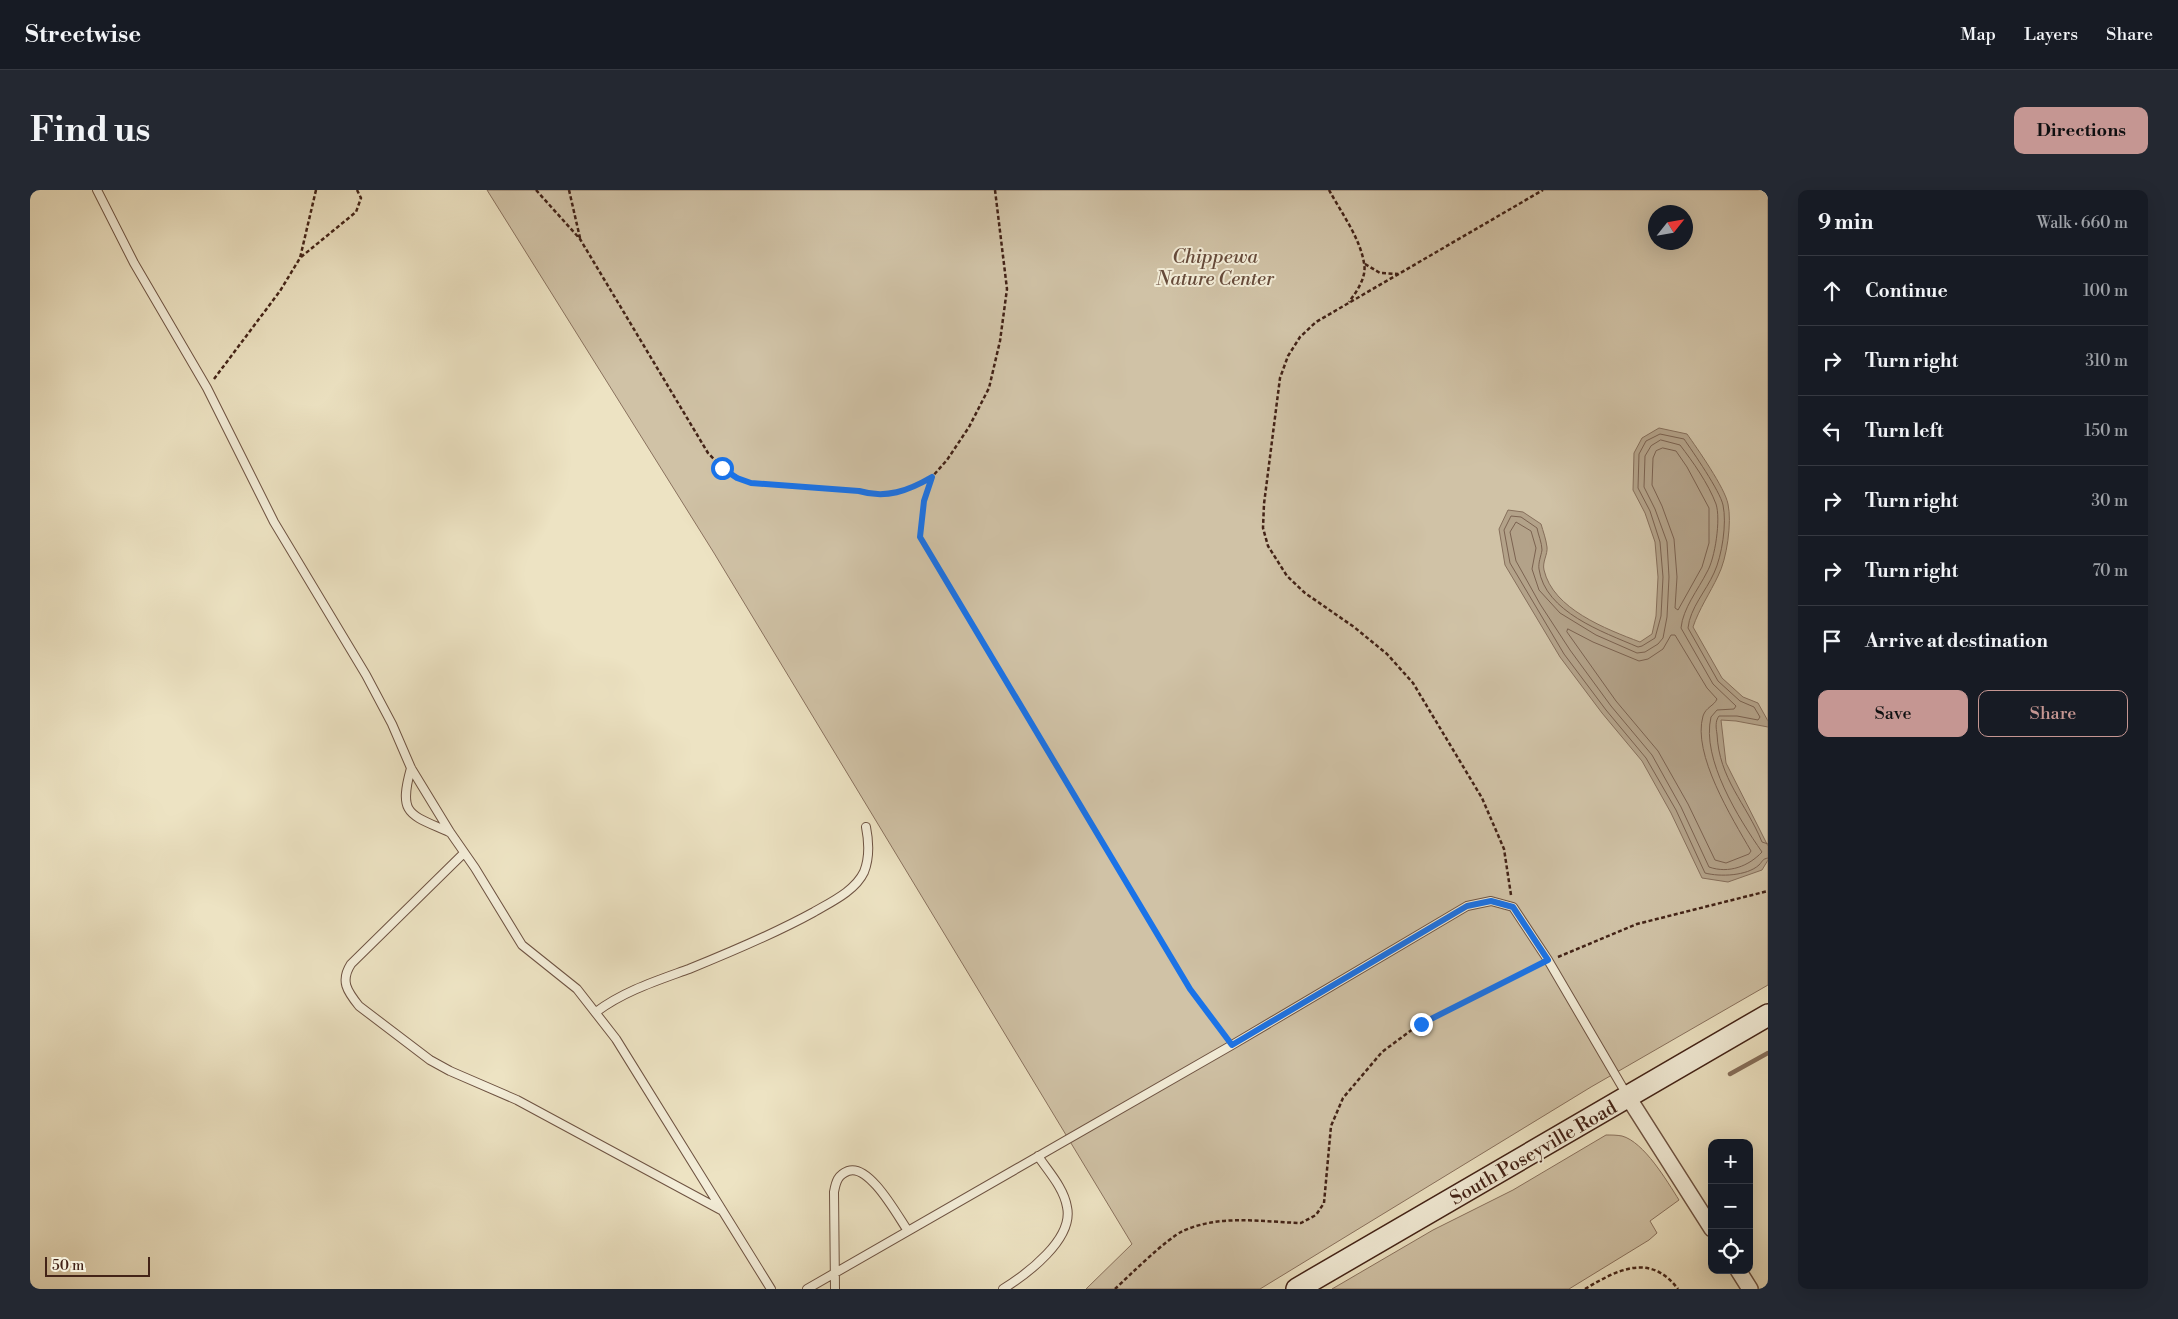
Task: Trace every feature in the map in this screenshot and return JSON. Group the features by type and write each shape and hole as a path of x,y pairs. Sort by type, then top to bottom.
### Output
{"main road":[{"name":"South Poseyville Road","path":"1297,1289 1768,1015"}],"street":[{"path":"1628,1097 1708,1223"},
{"path":"1741,1274 1750,1289"}],"lane":[{"path":"97,190 134,263 207,388 260,496 366,675 392,724 411,768 450,832 522,945 577,989 616,1039 772,1289"},
{"path":"411,768 405,795 405,803 408,809 417,817 450,832"},
{"path":"596,1012 631,990 735,950 797,921 835,900 853,886 863,873 869,841 866,827"},
{"path":"464,853 352,964 345,973 344,982 350,995 359,1006 430,1060 450,1071 526,1104 723,1211"},
{"path":"807,1289 1232,1045 1467,906 1491,901 1513,907 1548,960 1628,1097"},
{"path":"1003,1289 1042,1260 1057,1242 1067,1222 1068,1208 1064,1198 1038,1156"},
{"path":"835,1289 836,1232 834,1192 836,1180 842,1174 853,1169 862,1170 873,1180 908,1231"}],"path":[{"path":"207,388 280,291 300,258 316,190"},
{"path":"300,258 356,212 360,198 357,190"},
{"path":"536,190 580,239 708,453 722,468 737,478 751,483 859,491 876,496 915,487 932,477 947,460 969,427 989,388 1000,341 1007,289 995,190"},
{"path":"569,190 580,239"},
{"path":"1329,190 1354,235 1365,264 1360,286 1348,303"},
{"path":"1513,907 1504,849 1482,798 1413,683 1387,654 1354,627 1305,593 1287,576 1268,546 1263,528 1264,504 1280,378 1288,356 1300,337 1316,322 1543,190"},
{"path":"1365,264 1380,273 1398,274"},
{"path":"932,477 924,501 920,537 1190,989 1232,1045"},
{"path":"1115,1289 1181,1231 1206,1224 1253,1219 1301,1223 1308,1220 1324,1203 1331,1126 1343,1098 1382,1052 1421,1024 1548,960 1636,924 1768,891"},
{"path":"1585,1289 1604,1277 1636,1266 1656,1269 1678,1289"}],"green space":[{"name":"Chippewa Nature Center","path":"487,190 1768,190 1768,985 1591,1087 1260,1289 1086,1289 1132,1244 714,553"},
{"path":"1606,1135 1622,1136 1647,1154 1679,1200 1650,1221 1657,1233 1649,1240 1569,1289 1332,1289 1433,1230 1513,1190"}],"water":[{"path":"1659,428 1687,434 1710,468 1726,497 1729,520 1724,560 1693,627 1722,678 1743,697 1758,703 1768,721 1768,727 1721,720 1726,763 1768,846 1768,860 1762,870 1728,882 1702,878 1671,813 1642,761 1602,713 1560,657 1505,565 1499,529 1508,510 1523,512 1541,524 1547,547 1544,570 1549,584 1558,596 1569,606 1597,624 1640,642 1652,634 1656,616 1658,577 1655,542 1645,513 1633,490 1634,453 1642,438"}],"waterway":[{"path":"1730,1074 1768,1053"}],"route":[{"path":"722,468 737,478 751,483 859,491 876,496 915,487 932,477 924,501 920,537 1190,989 1218,1029 1232,1045 1467,906 1491,901 1513,907 1548,960 1421,1024"}]}
